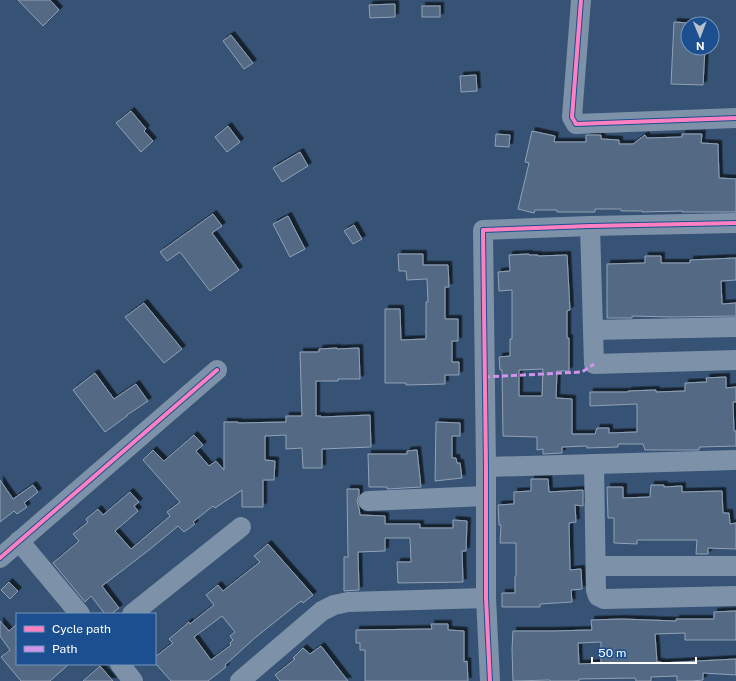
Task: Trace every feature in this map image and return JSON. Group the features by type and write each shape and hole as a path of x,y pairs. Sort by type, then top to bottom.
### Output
{"street":[{"path":"581,0 572,117 576,124 736,118"},
{"path":"490,681 486,598 483,230 736,223"},
{"path":"590,226 594,364 736,360"},
{"path":"593,330 736,327"},
{"path":"0,558 217,370"},
{"path":"486,467 736,460"},
{"path":"594,464 596,590 598,596 604,599 736,596"},
{"path":"368,501 486,496"},
{"path":"133,613 241,527"},
{"path":"19,541 79,613"},
{"path":"596,566 736,566"},
{"path":"240,681 322,611 334,605 348,602 486,598"},
{"path":"121,665 133,681"}],"building":[{"path":"18,0 50,0 59,10 43,26"},
{"path":"395,4 395,17 370,18 369,5"},
{"path":"422,6 440,6 440,17 422,17"},
{"path":"674,22 680,22 680,56 705,56 703,85 671,84"},
{"path":"231,35 253,63 244,69 223,41"},
{"path":"476,75 477,91 461,92 460,76"},
{"path":"131,111 146,129 144,131 153,141 141,152 116,123"},
{"path":"228,126 240,142 227,152 215,137"},
{"path":"532,131 555,136 554,142 586,142 586,135 601,135 601,139 619,140 619,144 633,144 645,135 647,138 682,137 682,134 702,134 701,143 718,144 719,178 736,179 736,212 642,212 621,211 621,209 595,209 595,212 557,212 557,210 535,210 534,213 518,209 529,163 525,162"},
{"path":"496,134 510,135 509,147 495,146"},
{"path":"300,152 308,166 282,182 273,168"},
{"path":"213,214 222,226 212,233 239,270 210,291 180,252 167,261 160,252"},
{"path":"288,216 305,249 290,257 273,224"},
{"path":"354,225 362,239 353,244 344,231"},
{"path":"398,254 423,254 423,265 448,265 449,287 445,287 445,319 458,319 458,341 452,341 452,362 459,362 459,375 445,375 445,384 406,385 406,383 385,383 385,309 400,309 401,340 426,339 426,302 428,302 427,279 407,280 406,271 399,271"},
{"path":"509,255 567,255 570,310 567,311 569,371 557,371 556,398 572,399 572,434 595,434 597,428 609,428 609,433 637,432 637,404 590,406 590,392 656,390 656,392 685,391 685,383 707,382 706,378 726,377 726,388 736,387 736,402 733,402 736,446 700,447 699,450 645,450 643,444 618,444 618,447 562,447 562,453 543,454 543,449 537,450 537,437 503,436 502,370 500,370 499,357 510,356 510,339 512,339 512,290 499,291 498,272 510,271","holes":["543,369 542,396 519,396 519,370"]},
{"path":"645,256 661,256 661,263 690,263 690,260 736,258 736,280 721,281 722,304 736,303 736,316 632,316 632,318 607,318 607,264 645,263"},
{"path":"144,303 182,349 164,363 125,317"},
{"path":"359,348 360,379 316,381 316,416 370,415 371,447 322,449 322,468 303,468 302,448 286,449 286,435 265,436 265,460 275,461 274,480 263,480 263,507 242,507 242,490 215,508 213,506 193,522 195,524 184,532 178,526 102,586 119,608 112,613 104,613 91,596 85,602 53,563 79,541 73,534 88,522 86,519 98,509 103,515 130,492 139,502 134,506 138,511 115,531 131,549 170,516 167,512 180,502 143,460 153,450 164,461 194,435 203,445 196,451 209,466 216,461 224,470 224,422 286,422 286,416 302,416 300,352 319,352 319,349"},
{"path":"95,373 114,399 136,384 148,401 105,432 73,390"},
{"path":"436,422 460,423 460,436 452,436 452,458 456,458 457,463 460,463 462,478 435,481"},
{"path":"417,450 421,487 387,489 387,487 369,487 368,454 407,454 407,451"},
{"path":"531,479 548,479 549,492 583,490 583,506 575,505 576,522 569,523 570,570 581,569 582,589 571,590 572,602 540,604 540,607 502,607 502,593 515,593 516,543 500,543 501,525 499,525 498,505 514,504 514,492 531,491"},
{"path":"0,480 13,499 33,485 38,492 24,503 27,507 17,514 14,511 0,522"},
{"path":"651,485 664,485 664,487 682,486 682,492 722,491 723,513 729,513 730,524 736,523 736,549 708,548 708,554 696,554 697,540 637,540 637,544 614,543 614,518 608,518 607,487 623,487 623,498 650,497"},
{"path":"347,489 359,489 357,501 360,515 385,516 385,524 420,524 420,528 453,528 453,520 467,521 466,551 462,551 463,582 398,583 397,562 411,562 410,538 385,538 385,551 358,552 359,590 344,591 344,557 348,557"},
{"path":"268,544 313,595 303,603 301,601 256,637 225,665 226,667 208,681 171,681 156,664 156,656 173,643 169,639 189,622 190,624 214,605 206,595 218,585 223,591 260,562 254,556","holes":["222,616 235,632 230,636 233,640 230,643 231,645 211,660 194,637"]},
{"path":"9,582 18,591 10,599 1,590"},
{"path":"736,611 736,640 685,640 685,633 655,634 657,662 736,659 736,675 703,673 703,680 692,681 677,681 677,676 651,677 651,681 636,681 635,678 579,679 579,681 513,681 513,631 592,630 591,620 622,619 676,621 676,619 714,619 714,612","holes":["601,642 601,663 579,664 578,643"]},
{"path":"0,621 9,631 16,625 16,665 68,665 50,681 21,681 1,657 10,650 0,636"},
{"path":"431,624 448,624 448,630 464,631 464,662 467,661 468,681 365,681 365,650 360,650 360,643 356,643 356,630 432,629"},
{"path":"321,646 348,681 280,681 275,675 295,659 293,658 303,648 310,654"},
{"path":"100,666 113,681 83,681"}],"marked path":[{"path":"484,377 582,372 594,364"}],"cycle path":[{"path":"581,0 572,117 576,124 736,118"},
{"path":"490,681 486,598 483,230 736,223"},
{"path":"0,558 217,370"}]}
